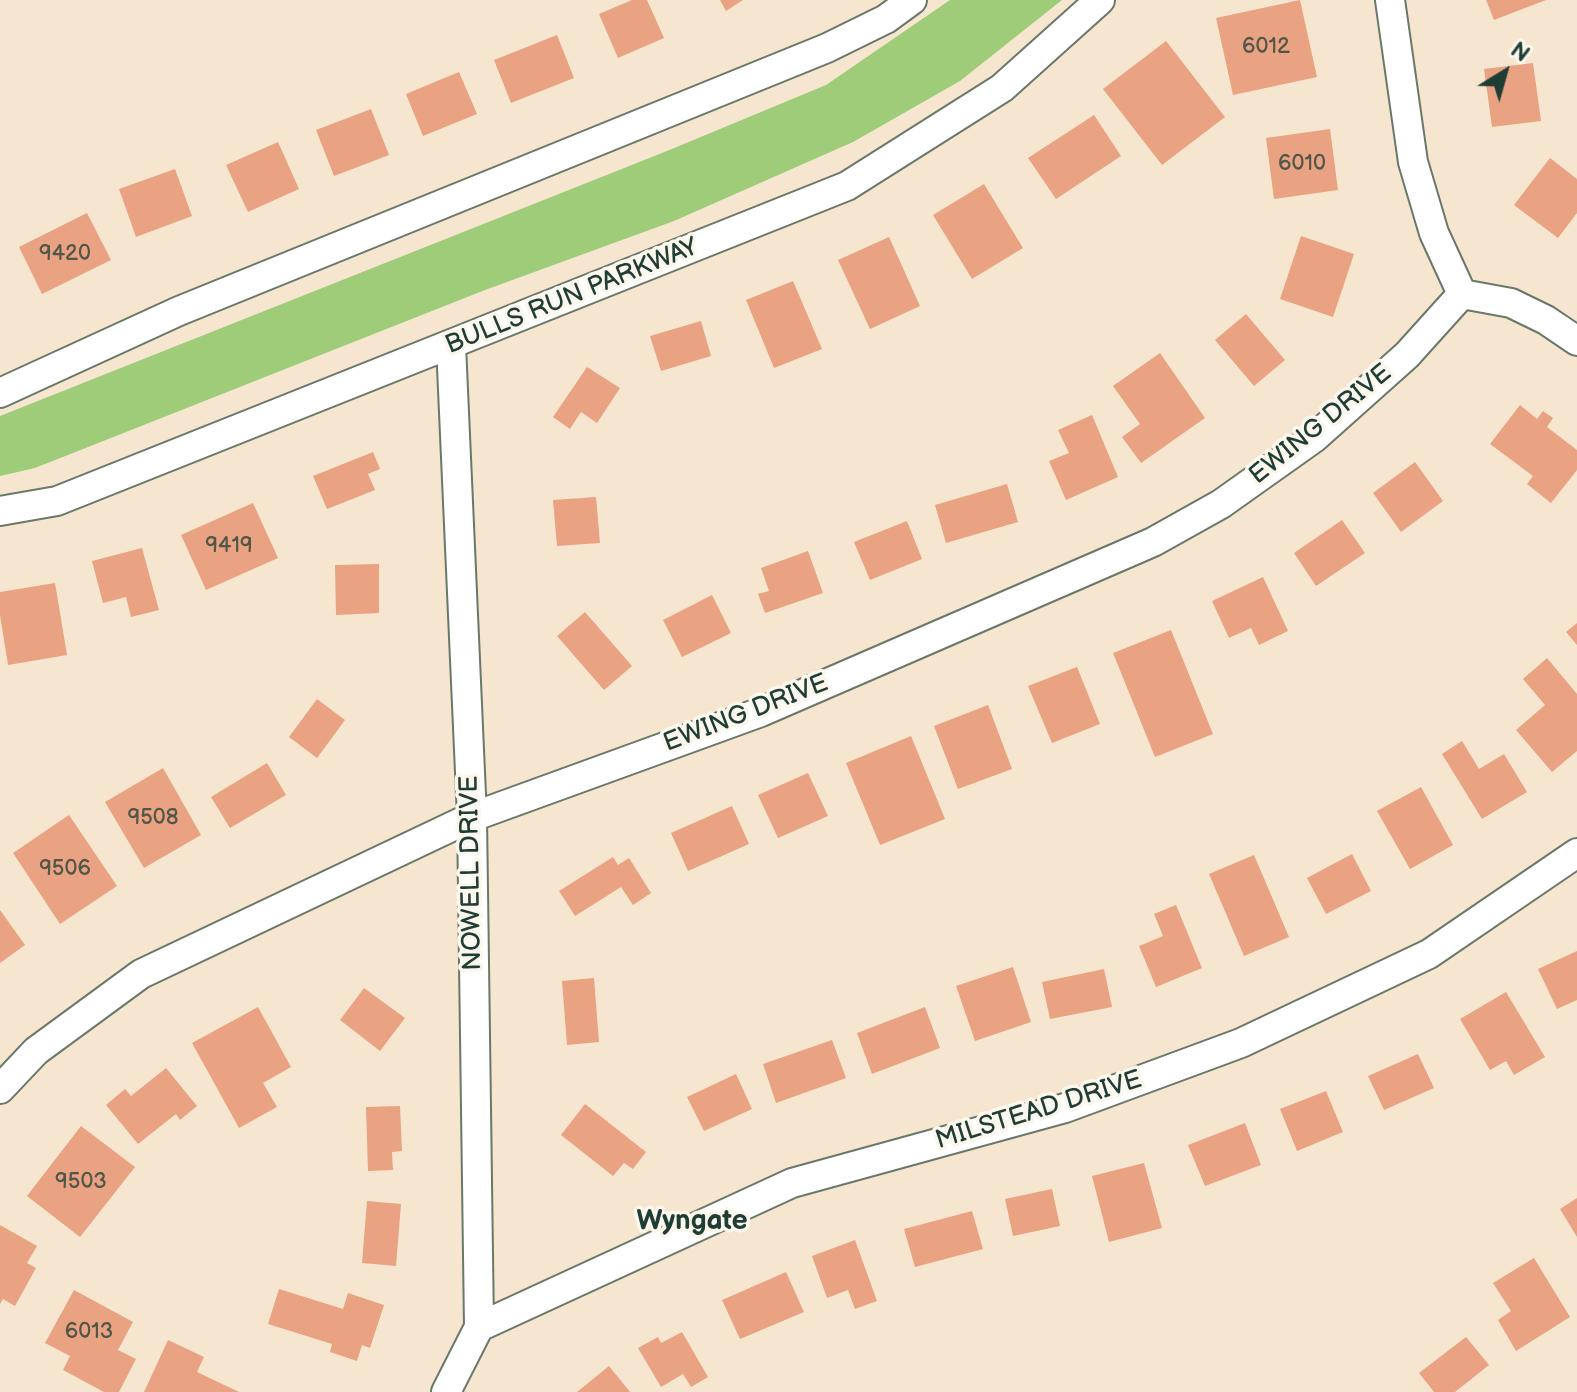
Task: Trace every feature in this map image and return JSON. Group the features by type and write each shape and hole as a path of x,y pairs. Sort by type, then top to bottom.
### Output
{"street":[{"path":"0,393 179,311 827,48 880,10 912,0"},
{"name":"BULLS RUN PARKWAY","path":"0,511 57,501 847,186 1002,88 1100,0"},
{"path":"1390,0 1413,162 1434,233 1462,294 1511,303 1546,320 1577,341"},
{"name":"EWING DRIVE","path":"0,1089 36,1051 141,974 472,817 761,712 1153,542 1221,504 1314,438 1407,355 1462,294"},
{"name":"NOWELL DRIVE","path":"446,1392 479,1327 472,817 451,345"},
{"name":"MILSTEAD DRIVE","path":"479,1327 792,1183 1065,1108 1241,1043 1429,954 1577,853"}],"green space":[{"path":"950,0 1062,0 960,81 853,142 674,221 485,290 35,468 0,476 0,416 826,85"}],"building":[{"path":"632,0 647,0 664,38 618,58 599,14"},
{"path":"720,0 743,0 726,11"},
{"path":"1300,0 1317,77 1233,95 1216,18"},
{"path":"1486,0 1546,0 1494,20"},
{"path":"557,35 574,78 511,103 494,60"},
{"path":"1166,41 1225,117 1162,165 1103,89"},
{"path":"1533,63 1541,121 1492,127 1484,69"},
{"path":"459,72 477,114 423,136 406,94"},
{"path":"371,109 389,155 334,176 316,130"},
{"path":"1094,115 1121,156 1056,199 1028,158"},
{"path":"1330,129 1338,190 1274,199 1266,138"},
{"path":"278,142 299,189 248,212 226,165"},
{"path":"1550,158 1577,179 1577,213 1558,238 1514,205"},
{"path":"175,169 192,216 136,237 119,189"},
{"path":"984,184 1023,248 972,279 933,215"},
{"path":"87,213 111,260 42,294 19,247"},
{"path":"1301,236 1354,254 1333,317 1280,299"},
{"path":"889,237 920,306 870,329 838,260"},
{"path":"793,281 822,349 774,368 746,300"},
{"path":"1246,314 1285,360 1254,386 1215,340"},
{"path":"701,321 711,356 661,371 650,336"},
{"path":"1160,353 1205,418 1141,463 1122,437 1140,424 1113,386"},
{"path":"587,367 620,388 597,423 581,412 570,429 553,417"},
{"path":"1520,405 1537,419 1543,411 1553,418 1547,427 1577,450 1577,470 1551,503 1527,484 1533,476 1490,444"},
{"path":"1092,415 1118,477 1066,500 1049,461 1069,453 1058,430"},
{"path":"373,452 380,469 368,474 375,490 327,509 313,476"},
{"path":"1415,462 1443,501 1401,532 1373,493"},
{"path":"1007,484 1018,522 946,543 935,505"},
{"path":"596,497 600,543 557,546 553,500"},
{"path":"253,503 278,558 206,590 181,535"},
{"path":"1342,520 1365,553 1316,586 1294,553"},
{"path":"907,521 922,559 870,580 854,542"},
{"path":"142,548 159,610 131,617 126,597 103,603 92,561"},
{"path":"808,551 823,593 765,613 758,594 769,591 761,568"},
{"path":"379,564 379,613 336,615 335,565"},
{"path":"1263,577 1288,631 1259,645 1251,628 1229,638 1212,601"},
{"path":"55,583 67,655 8,665 0,615 0,592"},
{"path":"712,595 731,633 682,657 663,620"},
{"path":"585,612 632,666 604,690 557,636"},
{"path":"1577,623 1577,645 1566,632"},
{"path":"1171,630 1213,734 1155,757 1113,653"},
{"path":"1547,658 1577,694 1577,751 1552,772 1516,730 1545,705 1523,679"},
{"path":"1077,667 1100,724 1052,743 1028,686"},
{"path":"317,699 345,720 317,758 289,737"},
{"path":"988,705 1012,769 958,789 934,726"},
{"path":"911,736 945,819 880,845 846,763"},
{"path":"1462,741 1479,769 1504,754 1527,792 1482,819 1442,754"},
{"path":"267,763 286,795 230,828 211,797"},
{"path":"163,768 201,835 144,868 105,802"},
{"path":"808,773 828,816 778,838 758,795"},
{"path":"1421,787 1453,845 1410,869 1377,811"},
{"path":"732,806 749,844 688,871 671,833"},
{"path":"69,815 117,886 60,924 13,853"},
{"path":"1352,854 1371,891 1326,914 1307,878"},
{"path":"1254,855 1289,937 1244,956 1209,874"},
{"path":"613,857 618,865 629,858 651,893 633,905 621,887 575,916 559,891"},
{"path":"1176,905 1202,968 1156,987 1139,946 1163,936 1154,914"},
{"path":"0,910 25,945 0,963"},
{"path":"1577,951 1577,1000 1557,1009 1538,969"},
{"path":"1013,967 1031,1022 975,1041 956,986"},
{"path":"1104,969 1112,1007 1050,1019 1042,982"},
{"path":"594,978 599,1042 567,1045 562,981"},
{"path":"364,988 405,1018 380,1051 340,1020"},
{"path":"1506,992 1545,1057 1514,1075 1506,1061 1490,1070 1460,1019"},
{"path":"258,1007 291,1067 263,1083 277,1107 239,1128 192,1043"},
{"path":"925,1007 940,1048 872,1074 857,1033"},
{"path":"832,1040 846,1078 776,1103 763,1064"},
{"path":"1418,1054 1434,1088 1384,1110 1368,1076"},
{"path":"166,1068 197,1106 180,1120 176,1114 138,1144 106,1105 125,1089 131,1096"},
{"path":"736,1074 752,1109 704,1131 687,1097"},
{"path":"1326,1091 1343,1132 1297,1151 1280,1109"},
{"path":"585,1104 646,1152 633,1169 624,1163 613,1176 561,1135"},
{"path":"400,1106 402,1151 392,1152 393,1170 368,1171 366,1107"},
{"path":"1245,1123 1261,1165 1205,1186 1188,1145"},
{"path":"81,1126 135,1167 80,1237 27,1196"},
{"path":"1144,1163 1162,1228 1109,1242 1092,1176"},
{"path":"1052,1189 1060,1226 1013,1236 1005,1199"},
{"path":"1577,1198 1577,1237 1560,1209"},
{"path":"367,1201 401,1204 396,1266 362,1263"},
{"path":"972,1211 983,1249 915,1267 904,1229"},
{"path":"0,1225 37,1246 27,1263 36,1268 15,1306 3,1299 0,1304"},
{"path":"855,1240 877,1301 855,1309 848,1290 827,1298 812,1256"},
{"path":"1534,1258 1570,1317 1516,1351 1498,1320 1511,1311 1493,1283"},
{"path":"786,1272 804,1312 740,1339 722,1300"},
{"path":"279,1289 343,1309 348,1293 384,1305 370,1348 362,1345 357,1361 330,1352 332,1344 268,1324"},
{"path":"74,1290 133,1322 118,1350 136,1359 119,1392 104,1392 63,1370 70,1356 45,1343"},
{"path":"682,1332 708,1377 691,1387 683,1374 661,1387 638,1348 658,1337 661,1343"},
{"path":"1466,1337 1489,1365 1455,1392 1434,1392 1419,1373"},
{"path":"168,1340 204,1357 197,1372 239,1392 144,1392"},
{"path":"609,1366 630,1392 577,1392"}],"district":[{"name":"Wyngate","path":"692,1222"}]}
